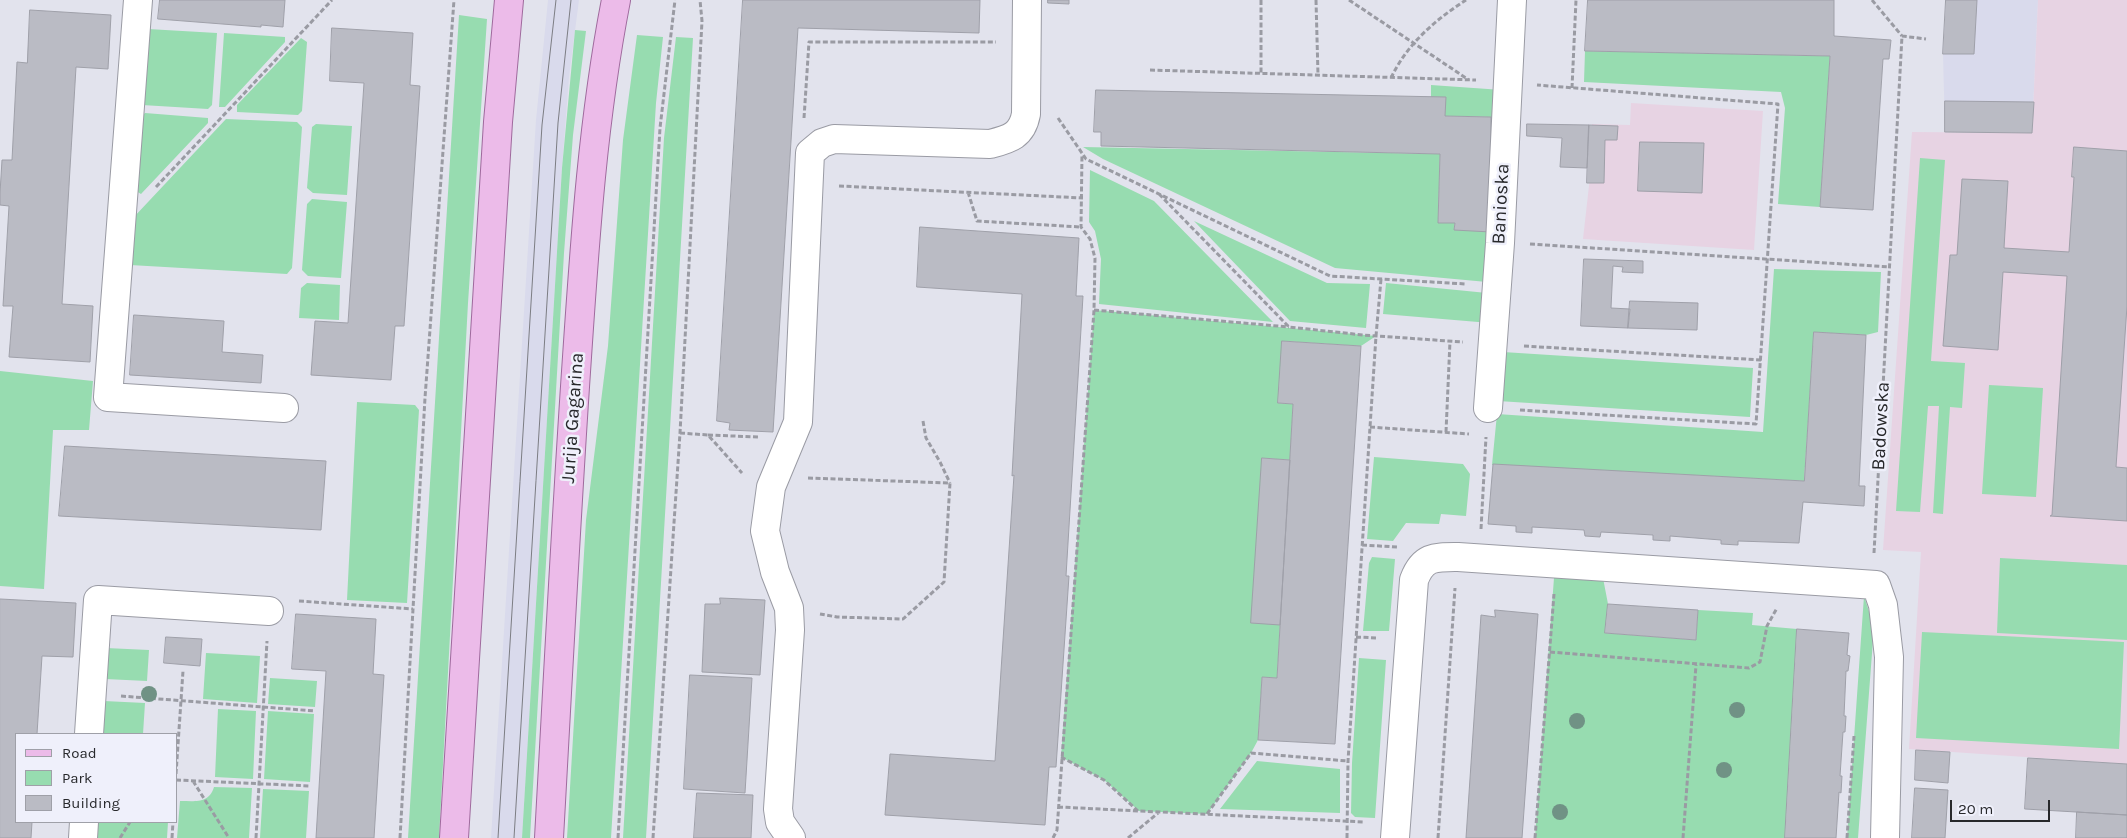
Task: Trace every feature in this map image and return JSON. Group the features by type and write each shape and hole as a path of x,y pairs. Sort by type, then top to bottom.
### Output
{"main road":[{"path":"454,838 498,122 509,0"},
{"name":"Jurija Gagarina","path":"549,838 569,476 586,229 596,125 616,0"}],"street":[{"path":"138,0 108,397 284,408"},
{"path":"792,838 780,822 778,809 790,608 775,572 765,531 772,489 793,437 799,411 810,153 822,143 834,139 990,144 1006,140 1016,134 1024,125 1026,114 1027,0"},
{"name":"Banioska","path":"1488,408 1500,242 1512,0"},
{"path":"1395,831 1414,580 1421,566 1426,561 1439,557 1458,557 1876,585 1883,605 1889,657 1885,838"},
{"path":"90,733 98,600 269,611"},
{"path":"82,838 84,823"}],"path":[{"path":"122,223 332,0"},
{"path":"400,838 425,398 454,0"},
{"path":"618,838 660,128 675,0"},
{"path":"654,838 680,433 702,21 700,0"},
{"path":"1261,0 1261,74"},
{"path":"1316,0 1318,75"},
{"path":"1349,0 1470,80"},
{"path":"1391,78 1398,63 1413,44 1443,15 1466,0"},
{"path":"1572,88 1576,0"},
{"path":"1872,0 1902,36 1926,39"},
{"name":"Badowska","path":"1876,585 1874,554 1902,36"},
{"path":"1150,70 1470,80 1778,104 1756,424 1488,408"},
{"path":"1056,116 1086,160 1330,276 1496,286"},
{"path":"1053,838 1057,830 1094,310 1095,258 1090,240 1082,228 1082,154"},
{"path":"809,184 1083,198"},
{"path":"968,192 977,221 1082,228"},
{"path":"1159,194 1289,327"},
{"path":"1500,242 1890,267"},
{"path":"1347,838 1348,761 1381,279"},
{"path":"1094,310 1376,336 1761,360"},
{"path":"1446,432 1450,341"},
{"path":"790,608 836,617 903,618 944,582 950,483 926,438 923,421"},
{"path":"1370,427 1470,434"},
{"path":"680,433 793,437"},
{"path":"1478,434 1487,435 1480,537"},
{"path":"708,435 772,489 950,483"},
{"path":"1438,838 1458,557"},
{"path":"1535,838 1556,564"},
{"path":"1550,652 1749,668 1760,662 1767,626 1777,608 1778,578"},
{"path":"256,838 270,599 413,610"},
{"path":"1683,838 1696,665"},
{"path":"178,745 183,671"},
{"path":"92,694 315,711"},
{"path":"1207,814 1251,753 1348,761"},
{"path":"1061,758 1104,780 1139,811"},
{"path":"178,780 310,786"},
{"path":"192,781 229,838"},
{"path":"1058,807 1348,821 1395,831"},
{"path":"1128,838 1159,812"},
{"path":"120,838 129,823"},
{"path":"172,838 173,823"}],"shaded area":[{"path":"548,0 579,0 569,77 562,168 522,838 491,838 536,120"},
{"path":"1946,0 2038,0 2032,133 1945,132 1943,54"},
{"path":"2038,0 2127,0 2127,764 1909,749 1921,552 1883,550 1912,132 2032,133"},
{"path":"1631,103 1763,111 1754,250 1583,239 1591,168 1592,124 1630,125"}],"green space":[{"path":"459,15 487,19 468,303 439,838 408,838"},
{"path":"148,29 217,33 212,105 208,109 142,105"},
{"path":"575,30 586,31 573,135 564,253 530,838 522,838 562,168"},
{"path":"224,33 285,37 285,42 225,107 219,107"},
{"path":"637,35 663,37 656,103 611,838 567,838 586,520 608,346 623,140"},
{"path":"676,37 693,38 646,838 623,838 664,138"},
{"path":"301,38 307,42 302,111 298,115 237,112 237,105"},
{"path":"1585,51 1830,56 1820,207 1778,204 1785,108 1781,92 1584,82"},
{"path":"1431,85 1502,90 1487,282 1335,268 1103,159 1083,147 1440,154 1438,223 1455,223 1454,230 1490,151 1491,117 1445,116 1431,97"},
{"path":"145,113 208,118 208,123 141,194 136,191 141,117"},
{"path":"226,119 297,122 302,127 292,268 287,274 130,265 133,218"},
{"path":"316,124 352,126 347,195 313,193 307,188 312,127"},
{"path":"1920,158 1945,160 1931,361 1965,363 1962,408 1950,407 1943,514 1933,513 1939,406 1928,406 1920,512 1896,511"},
{"path":"1090,170 1154,201 1273,322 1099,304 1101,259 1095,231 1089,222"},
{"path":"312,199 347,202 341,278 308,276 302,270 307,204"},
{"path":"1194,221 1327,283 1370,284 1366,328 1290,321"},
{"path":"1774,269 1881,272 1878,332 1866,335 1814,332 1804,481 1492,465 1497,414 1763,432"},
{"path":"307,283 340,285 339,320 299,318 301,288"},
{"path":"1386,283 1487,293 1490,323 1383,314"},
{"path":"1094,310 1376,336 1361,346 1283,341 1278,403 1293,404 1290,460 1262,458 1280,625 1277,678 1262,677 1258,740 1251,753 1207,814 1139,811 1104,780 1061,757"},
{"path":"1503,352 1753,368 1750,417 1498,401"},
{"path":"0,371 93,381 89,430 53,430 44,589 0,586"},
{"path":"1989,385 2043,388 2036,497 1982,494"},
{"path":"357,402 415,405 419,410 407,603 347,600"},
{"path":"1374,457 1463,464 1470,474 1466,516 1441,514 1439,524 1406,523 1393,541 1367,539"},
{"path":"1372,557 1395,559 1389,631 1363,631 1369,563"},
{"path":"2000,558 2127,565 2127,640 1997,633"},
{"path":"1555,564 1603,578 1608,604 1605,633 1696,640 1698,610 1753,613 1752,625 1797,629 1785,838 1535,838"},
{"path":"1864,596 1874,627 1858,838 1847,838"},
{"path":"1922,632 2124,642 2119,749 1916,738"},
{"path":"106,648 149,650 147,681 105,679"},
{"path":"206,653 260,656 257,703 203,699"},
{"path":"1359,658 1386,660 1375,818 1355,817 1351,813 1352,763"},
{"path":"270,678 317,681 315,707 268,704"},
{"path":"104,701 145,703 143,733 102,733"},
{"path":"218,709 256,711 253,779 215,777"},
{"path":"268,711 314,714 310,782 264,779"},
{"path":"1257,761 1340,769 1340,813 1220,809"},
{"path":"214,787 252,788 249,838 177,838 180,801 205,799"},
{"path":"263,789 309,791 306,838 260,838"},
{"path":"97,823 168,823 167,838 96,838"}],"building":[{"path":"160,0 285,0 283,27 158,19"},
{"path":"743,0 980,0 979,33 798,28 773,432 729,430 730,423 717,421"},
{"path":"1048,0 1069,0 1069,4 1048,3"},
{"path":"1588,0 1834,0 1834,36 1891,40 1889,59 1883,59 1873,210 1820,207 1830,56 1585,51"},
{"path":"1946,0 1977,0 1974,54 1943,54"},
{"path":"30,10 111,15 108,69 76,67 62,304 93,306 90,362 9,357 13,306 3,306 9,206 0,205 0,193 2,160 12,160 17,62 27,63"},
{"path":"332,28 413,33 410,85 420,86 404,326 395,326 391,380 311,375 315,321 348,323 364,83 330,81"},
{"path":"1096,90 1446,97 1445,116 1491,117 1491,232 1454,230 1455,223 1438,223 1440,154 1101,146 1101,132 1094,132"},
{"path":"1945,101 2034,102 2032,133 1945,132"},
{"path":"1527,124 1589,125 1587,168 1560,167 1562,138 1527,136"},
{"path":"1589,125 1618,126 1617,140 1605,140 1604,183 1587,183"},
{"path":"1640,142 1704,143 1702,193 1638,191"},
{"path":"2074,147 2127,151 2127,306 2116,467 2127,468 2127,521 2050,516 2052,515 2067,276 2003,272 1998,350 1943,346 1950,255 1957,255 1962,179 2008,181 2004,248 2069,252"},
{"path":"920,227 1079,238 1076,296 1083,296 1066,576 1069,576 1056,767 1049,767 1045,825 885,815 890,754 995,761 1014,475 1012,476 1022,294 917,287"},
{"path":"1584,259 1643,261 1643,273 1622,272 1623,267 1613,266 1611,308 1630,309 1628,328 1581,326"},
{"path":"1630,301 1698,303 1697,330 1628,328"},
{"path":"134,315 224,321 222,352 263,355 261,383 130,375"},
{"path":"1814,332 1866,335 1859,486 1865,486 1864,506 1803,502 1799,543 1738,541 1738,545 1721,544 1721,540 1670,536 1670,541 1653,540 1653,535 1601,532 1600,537 1585,536 1584,530 1532,527 1532,533 1516,532 1516,526 1488,524 1493,464 1804,481"},
{"path":"1282,341 1361,346 1335,744 1258,740 1262,677 1277,678 1293,404 1278,403"},
{"path":"65,446 326,461 321,530 59,516"},
{"path":"1262,458 1290,460 1280,625 1251,623"},
{"path":"720,598 765,600 760,675 702,672 705,604 720,604"},
{"path":"0,599 76,603 73,657 42,656 37,733 15,733 15,823 32,823 31,838 0,838"},
{"path":"1608,604 1698,610 1696,640 1605,633"},
{"path":"1495,610 1538,614 1522,838 1466,838 1481,615 1495,617"},
{"path":"296,614 376,619 373,674 384,675 374,838 316,838 326,671 292,669"},
{"path":"1797,629 1849,633 1847,655 1850,656 1848,671 1846,671 1844,716 1846,716 1845,732 1843,732 1840,776 1842,776 1841,793 1839,792 1836,838 1785,838"},
{"path":"166,637 202,639 200,666 164,663"},
{"path":"690,675 752,678 745,793 684,789"},
{"path":"1916,750 1950,752 1948,783 1915,780"},
{"path":"2028,758 2127,764 2127,815 2025,809"},
{"path":"1915,788 1948,790 1945,838 1912,838"},
{"path":"697,793 753,795 751,838 694,838"},
{"path":"2077,812 2127,815 2127,838 2076,838"}],"tram line":[{"path":"498,838 542,125 556,0"},
{"path":"514,838 558,123 571,0"}]}
